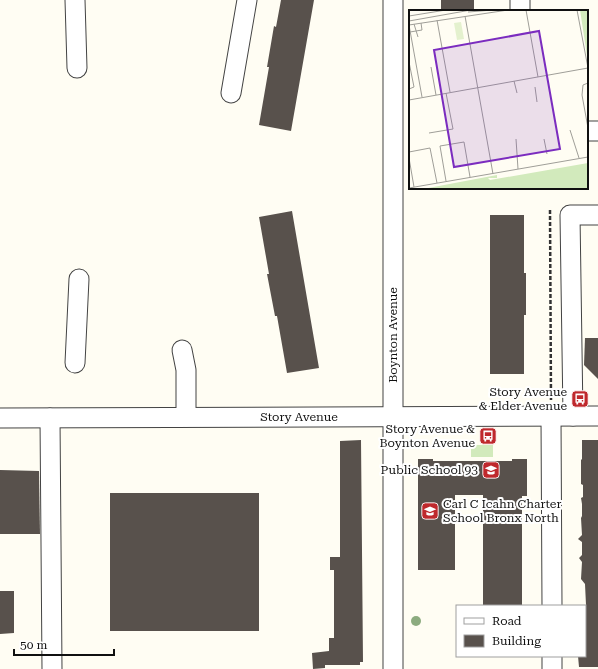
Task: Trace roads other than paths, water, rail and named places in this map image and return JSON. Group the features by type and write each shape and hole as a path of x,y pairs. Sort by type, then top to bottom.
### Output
{"street":[{"path":"76,0 77,68"},
{"name":"Boynton Avenue","path":"393,0 393,669"},
{"path":"231,93 247,5"},
{"path":"573,416 570,215 598,214"},
{"path":"75,363 79,279"},
{"path":"182,350 186,370 186,417"},
{"path":"551,416 552,605"},
{"name":"Story Avenue","path":"0,418 598,416"},
{"path":"50,418 52,669"},
{"path":"552,657 552,669"}],"place":[{"name":"Story Avenue & Elder Avenue","path":"580,399"},
{"name":"Story Avenue & Boynton Avenue","path":"488,436"},
{"name":"Public School 93","path":"491,470"},
{"name":"Carl C Icahn Charter School Bronx North","path":"430,511"}]}
